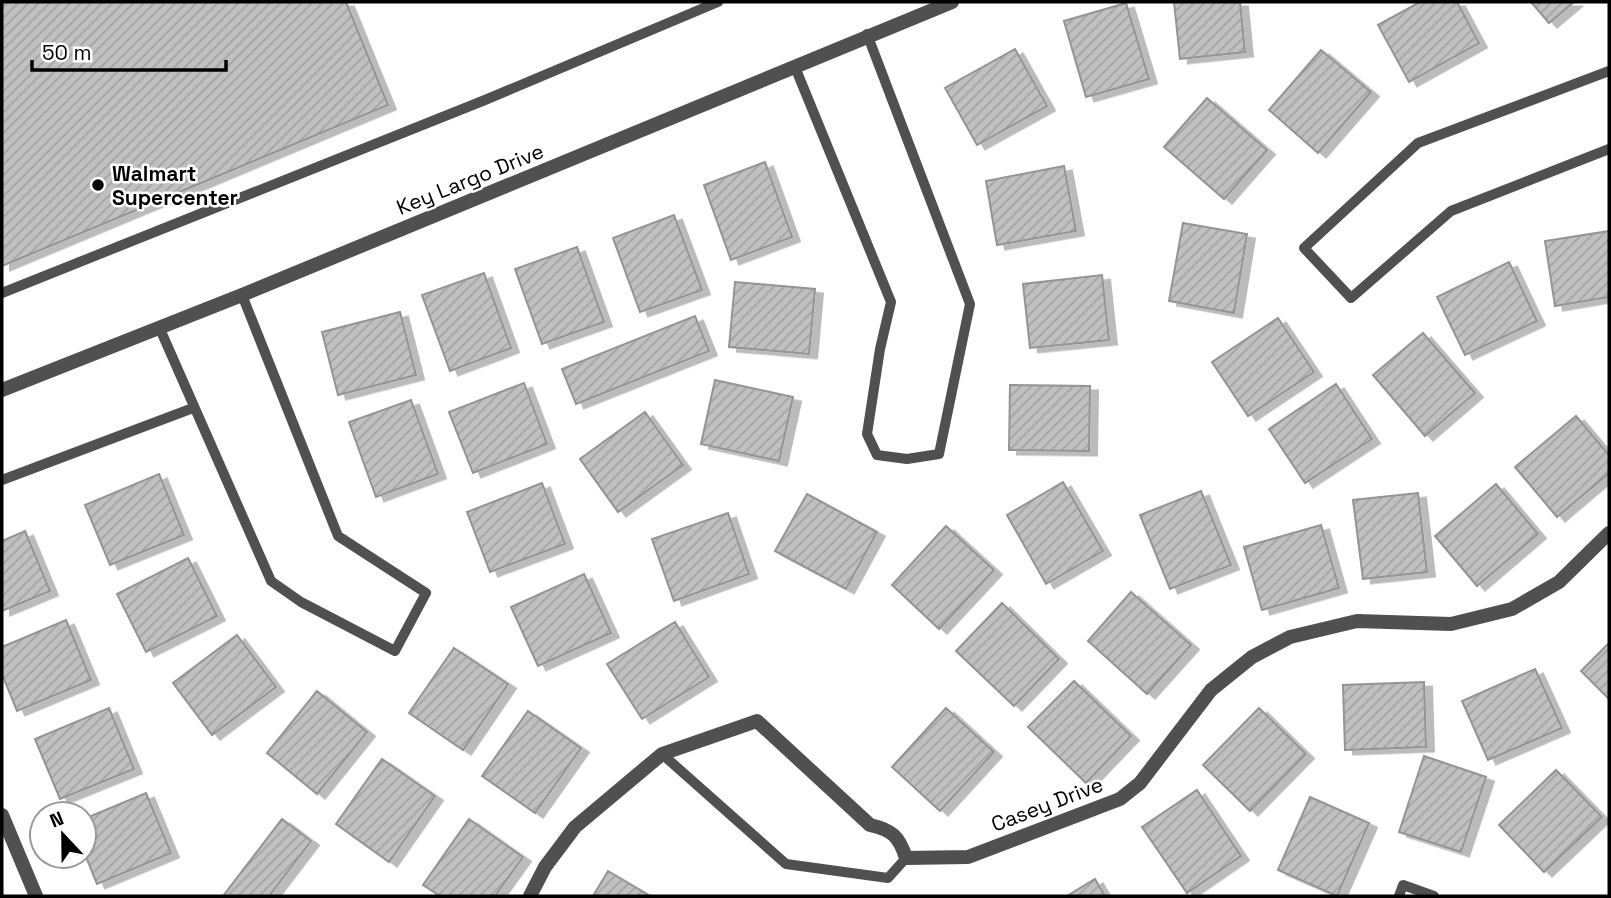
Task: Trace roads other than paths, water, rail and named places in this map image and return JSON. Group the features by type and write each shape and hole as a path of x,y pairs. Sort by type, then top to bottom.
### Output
{"street":[{"name":"Key Largo Drive","path":"2,390 160,329 795,67 867,34 952,2"},
{"name":"Casey Drive","path":"906,858 968,856 1120,799 1140,783 1211,690 1252,657 1290,637 1357,621 1451,624 1513,609 1559,582 1609,533"},
{"path":"530,896 545,867 575,827 662,754 757,721 870,825 890,830 900,839 906,858"},
{"path":"2,815 36,896"}],"lane":[{"path":"2,293 485,100 718,2"},
{"path":"795,67 891,302 880,349 867,434 877,455 907,459 939,454 970,304 867,34"},
{"path":"1609,71 1418,143 1304,248 1351,298 1451,211 1609,149"},
{"path":"160,329 271,581 301,601 395,650 426,593 338,537 242,295"},
{"path":"2,480 193,408"},
{"path":"662,754 786,864 888,878 906,858"},
{"path":"1399,896 1403,885 1434,896"}],"place":[{"name":"Walmart Supercenter","path":"98,185"}]}
